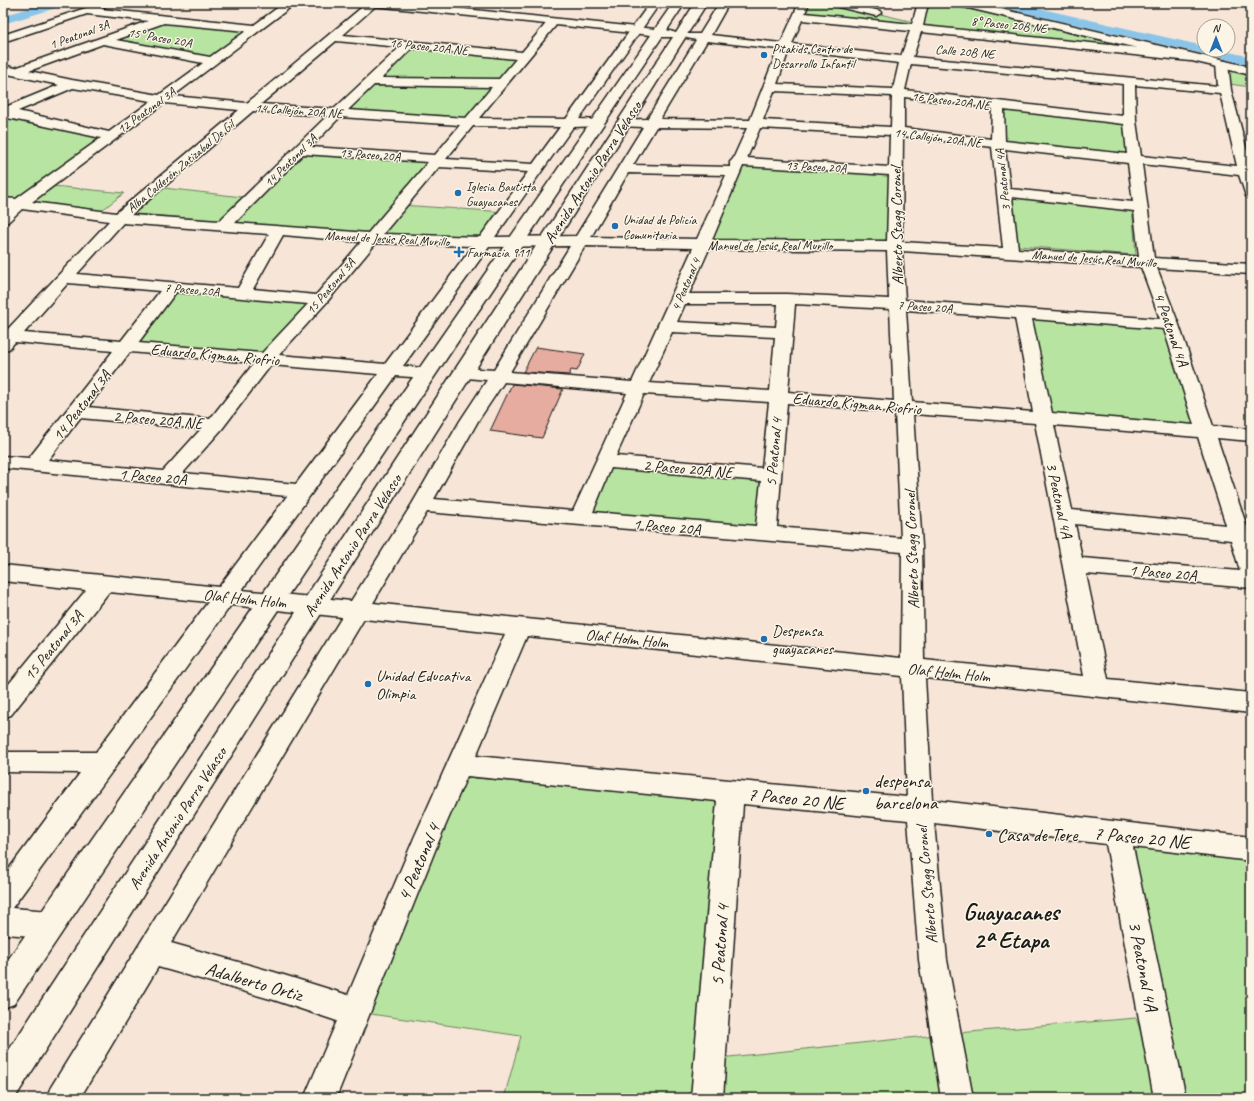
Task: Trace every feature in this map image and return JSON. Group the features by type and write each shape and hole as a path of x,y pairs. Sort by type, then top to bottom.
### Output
{"street":[{"path":"3,39 110,3"},
{"name":"12 Peatonal 3A","path":"3,219 18,205 291,3"},
{"path":"374,3 553,22 639,25"},
{"name":"Alba Calderón Zatizabal De Gil","path":"6,339 119,218 374,3"},
{"path":"472,3 683,30"},
{"path":"3,899 226,596 655,3"},
{"name":"Avenida Antonio Parra Velasco","path":"3,993 679,3"},
{"name":"Avenida Antonio Parra Velasco","path":"3,1088 701,3"},
{"name":"Avenida Antonio Parra Velasco","path":"62,1098 358,610 469,421 499,376 724,3"},
{"path":"834,3 917,26"},
{"name":"Alberto Stagg Coronel","path":"923,3 917,26 894,93 896,131 894,246 912,546 913,668 920,810 933,960 957,1098"},
{"path":"960,3 1251,71"},
{"name":"8° Paseo 20B NE","path":"802,10 917,26 1192,57"},
{"name":"4 Peatonal 4","path":"580,518 637,388 679,299 735,166 755,124 772,84 785,47 802,10"},
{"path":"86,11 256,29"},
{"name":"1 Peatonal 3A","path":"7,73 164,19"},
{"name":"15 Peatonal 3A","path":"168,478 215,425 266,359 320,300 553,22"},
{"name":"Calle 20B NE","path":"683,30 703,38 906,60 1225,90"},
{"name":"16 Paseo 20A NE","path":"333,37 525,56"},
{"name":"15° Paseo 20A","path":"102,41 213,61"},
{"name":"14 Peatonal 3A","path":"222,227 338,112 410,44"},
{"path":"1222,64 1225,90 1249,172 1251,193"},
{"name":"14 Callejón 20A NE","path":"7,73 162,99 251,107 470,122 597,123"},
{"name":"4 Peatonal 4A","path":"1129,80 1130,121 1137,165 1140,207 1147,261 1171,325 1251,570"},
{"path":"371,81 502,83"},
{"path":"4,113 72,84"},
{"name":"16 Paseo 20A NE","path":"772,84 894,93 1130,121"},
{"name":"3 Peatonal 4A","path":"998,106 998,144 1002,192 1011,253"},
{"path":"4,113 111,136"},
{"name":"14 Callejón 20A NE","path":"624,123 755,124 896,131 1249,172"},
{"name":"13 Paseo 20A","path":"301,150 536,168"},
{"name":"13 Paseo 20A","path":"624,169 735,166 895,171"},
{"path":"1002,192 1140,207"},
{"name":"Manuel de Jesús Real Murillo","path":"3,202 119,218 278,232 372,238 483,242 580,241 894,246 1147,261 1251,269"},
{"path":"243,293 278,232"},
{"name":"7 Paseo 20A","path":"64,278 320,300"},
{"name":"14 Peatonal 3A","path":"34,465 172,287"},
{"name":"7 Paseo 20A","path":"679,299 787,299 898,304 1171,325"},
{"name":"5 Peatonal 4","path":"766,534 787,299"},
{"name":"3 Peatonal 4A","path":"1022,313 1042,418 1064,516 1098,687"},
{"path":"666,327 784,332"},
{"name":"Eduardo Kigman Riofrio","path":"6,339 127,346 390,370 427,372"},
{"name":"Eduardo Kigman Riofrio","path":"463,372 637,388 778,397 1251,435"},
{"name":"2 Paseo 20A NE","path":"76,412 215,425"},
{"name":"2 Paseo 20A NE","path":"604,461 771,475"},
{"name":"1 Paseo 20A","path":"3,462 302,491"},
{"name":"1 Paseo 20A","path":"421,505 912,546"},
{"path":"1064,516 1239,534"},
{"name":"1 Paseo 20A","path":"1074,565 1251,580"},
{"name":"Olaf Holm Holm","path":"3,573 1251,703"},
{"name":"15 Peatonal 3A","path":"3,708 104,583"},
{"name":"4 Peatonal 4","path":"320,1098 427,838 512,647 519,627"},
{"path":"3,762 104,763"},
{"name":"7 Paseo 20 NE","path":"459,765 920,810 1251,849"},
{"name":"5 Peatonal 4","path":"707,1098 730,791"},
{"name":"3 Peatonal 4A","path":"1117,834 1170,1098"},
{"path":"3,921 50,924"},
{"name":"Adalberto Ortiz","path":"151,951 274,986 356,1012"}],"green space":[{"path":"805,3 833,3 918,23 917,26 932,3 943,3 1154,53 799,16"},
{"path":"164,19 256,29 213,61 102,41"},
{"path":"410,44 525,55 470,121 340,113"},
{"path":"1229,70 1251,75 1251,87 1229,84"},
{"path":"998,106 1130,121 1135,159 998,144"},
{"path":"3,112 111,136 18,205 3,201"},
{"path":"301,150 438,158 400,205 506,212 483,242 372,238 226,221 124,213 155,187 251,198"},
{"path":"737,162 895,171 894,246 702,244"},
{"path":"53,186 124,193 101,211 29,206"},
{"path":"1010,193 1132,205 1136,255 1018,246"},
{"path":"172,287 320,300 266,359 127,346"},
{"path":"1022,313 1171,325 1206,431 1042,418"},
{"path":"604,461 771,475 766,534 580,518"},
{"path":"464,777 718,800 694,1098 504,1098 521,1036 357,1012"},
{"path":"1117,834 1251,849 1251,1098 1168,1098"},
{"path":"1136,1018 1164,1098 707,1098 710,1059 946,1034"}],"building":[{"path":"536,347 585,354 577,371 571,370 569,375 523,372"},
{"path":"512,384 563,389 542,438 490,431"}],"waterway":[{"path":"3,20 58,3"},
{"path":"999,3 1251,61"}],"place":[{"name":"Pitakids Centro de Desarrollo Infantil","path":"764,55"},
{"name":"Iglesia Bautista Guayacanes","path":"458,193"},
{"name":"Unidad de Policía Comunitaria","path":"615,226"},
{"name":"Farmacia 911","path":"459,252"},
{"name":"Despensa guayacanes","path":"764,639"},
{"name":"Unidad Educativa Olimpia","path":"368,684"},
{"name":"despensa barcelona","path":"866,791"},
{"name":"Casa de Tere","path":"989,834"}],"district":[{"name":"Guayacanes 2ª Etapa","path":"1011,926"}]}
